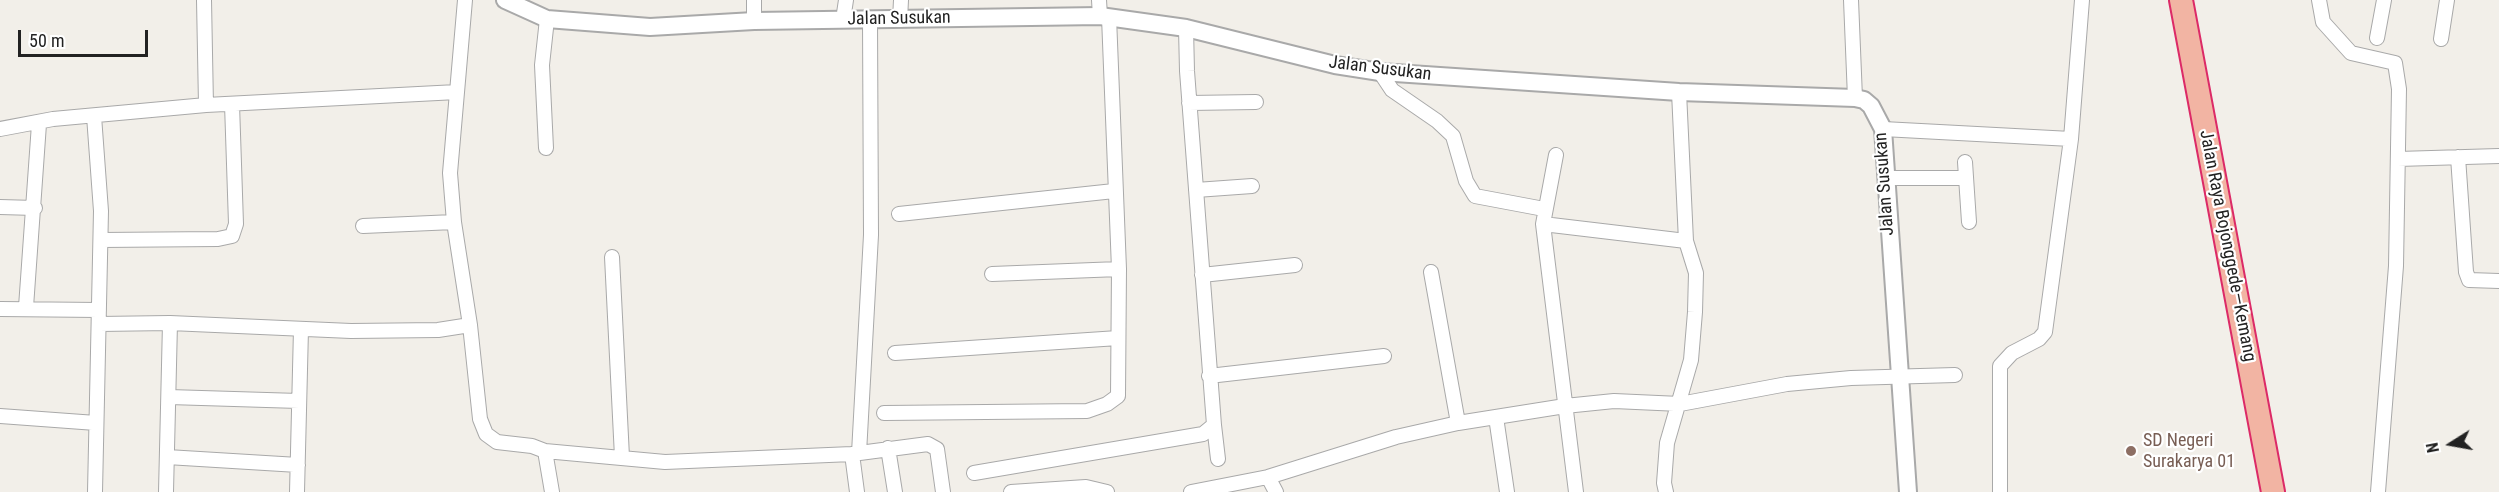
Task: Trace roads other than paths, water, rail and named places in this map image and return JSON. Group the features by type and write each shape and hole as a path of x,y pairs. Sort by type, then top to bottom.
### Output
{"highway":[{"name":"Jalan Raya Bojonggede—Kemang","path":"2181,0 2273,492"}],"street":[{"path":"204,0 206,105"},
{"path":"465,0 450,173 454,222 470,325 480,419 486,434 497,442 531,446 545,451 665,462 855,454 928,444 937,449 943,492"},
{"name":"Jalan Susukan","path":"505,0 547,19 650,27 754,21 900,20 1103,11 1186,28 1335,65 1380,72 1679,92 1864,100 1871,106 1883,129 1888,238 1908,492"},
{"path":"754,0 754,21"},
{"path":"843,20 846,0"},
{"path":"900,20 901,0"},
{"path":"1851,0 1855,98"},
{"path":"2000,492 2000,366 2012,353 2039,339 2045,332 2071,139 2082,0"},
{"path":"2319,0 2323,22 2351,53 2395,63 2399,89 2396,266 2378,492"},
{"path":"2378,38 2384,0"},
{"path":"2441,39 2447,0"},
{"path":"884,413 1087,411 1107,404 1118,396 1119,269 1103,11"},
{"path":"546,148 542,65 547,19"},
{"path":"857,492 855,454 871,235 870,20"},
{"path":"1186,28 1209,376 1218,459"},
{"path":"1380,72 1392,90 1437,121 1452,136 1466,181 1475,196 1544,209"},
{"path":"0,129 52,120 206,105 457,92"},
{"path":"1666,492 1664,483 1667,443 1691,360 1695,312 1696,273 1686,241 1679,92"},
{"path":"1190,102 1256,102"},
{"path":"101,240 218,239 232,236 236,224 232,104"},
{"path":"94,116 101,240 95,492"},
{"path":"26,307 35,208 39,124"},
{"path":"1883,129 2071,139"},
{"path":"1556,155 1543,224 1576,492"},
{"path":"2398,159 2499,156"},
{"path":"2458,157 2466,272 2469,280 2499,281"},
{"path":"1965,162 1969,222"},
{"path":"1887,178 1965,178"},
{"path":"1196,190 1252,186"},
{"path":"899,214 1114,191"},
{"path":"0,207 35,208"},
{"path":"363,226 454,222"},
{"path":"1543,224 1686,241"},
{"path":"612,257 622,457"},
{"path":"1202,275 1295,265"},
{"path":"992,274 1119,269"},
{"path":"1431,272 1458,423"},
{"path":"0,309 26,307 99,317 170,323 301,329 438,330 470,325"},
{"path":"165,492 170,323"},
{"path":"297,492 301,329"},
{"path":"895,352 1118,338"},
{"path":"1209,376 1384,356"},
{"path":"1191,492 1268,477 1396,437 1458,423 1565,406 1614,401 1680,404 1786,384 1851,378 1955,375"},
{"path":"169,397 299,401"},
{"path":"0,416 96,423"},
{"path":"1496,417 1507,492"},
{"path":"974,473 1203,434 1214,425"},
{"path":"888,448 895,492"},
{"path":"545,451 552,492"},
{"path":"167,457 298,465"},
{"path":"1268,477 1276,492"},
{"path":"1011,492 1086,487 1107,492"}],"place":[{"name":"SD Negeri Surakarya 01","path":"2131,451"}]}
